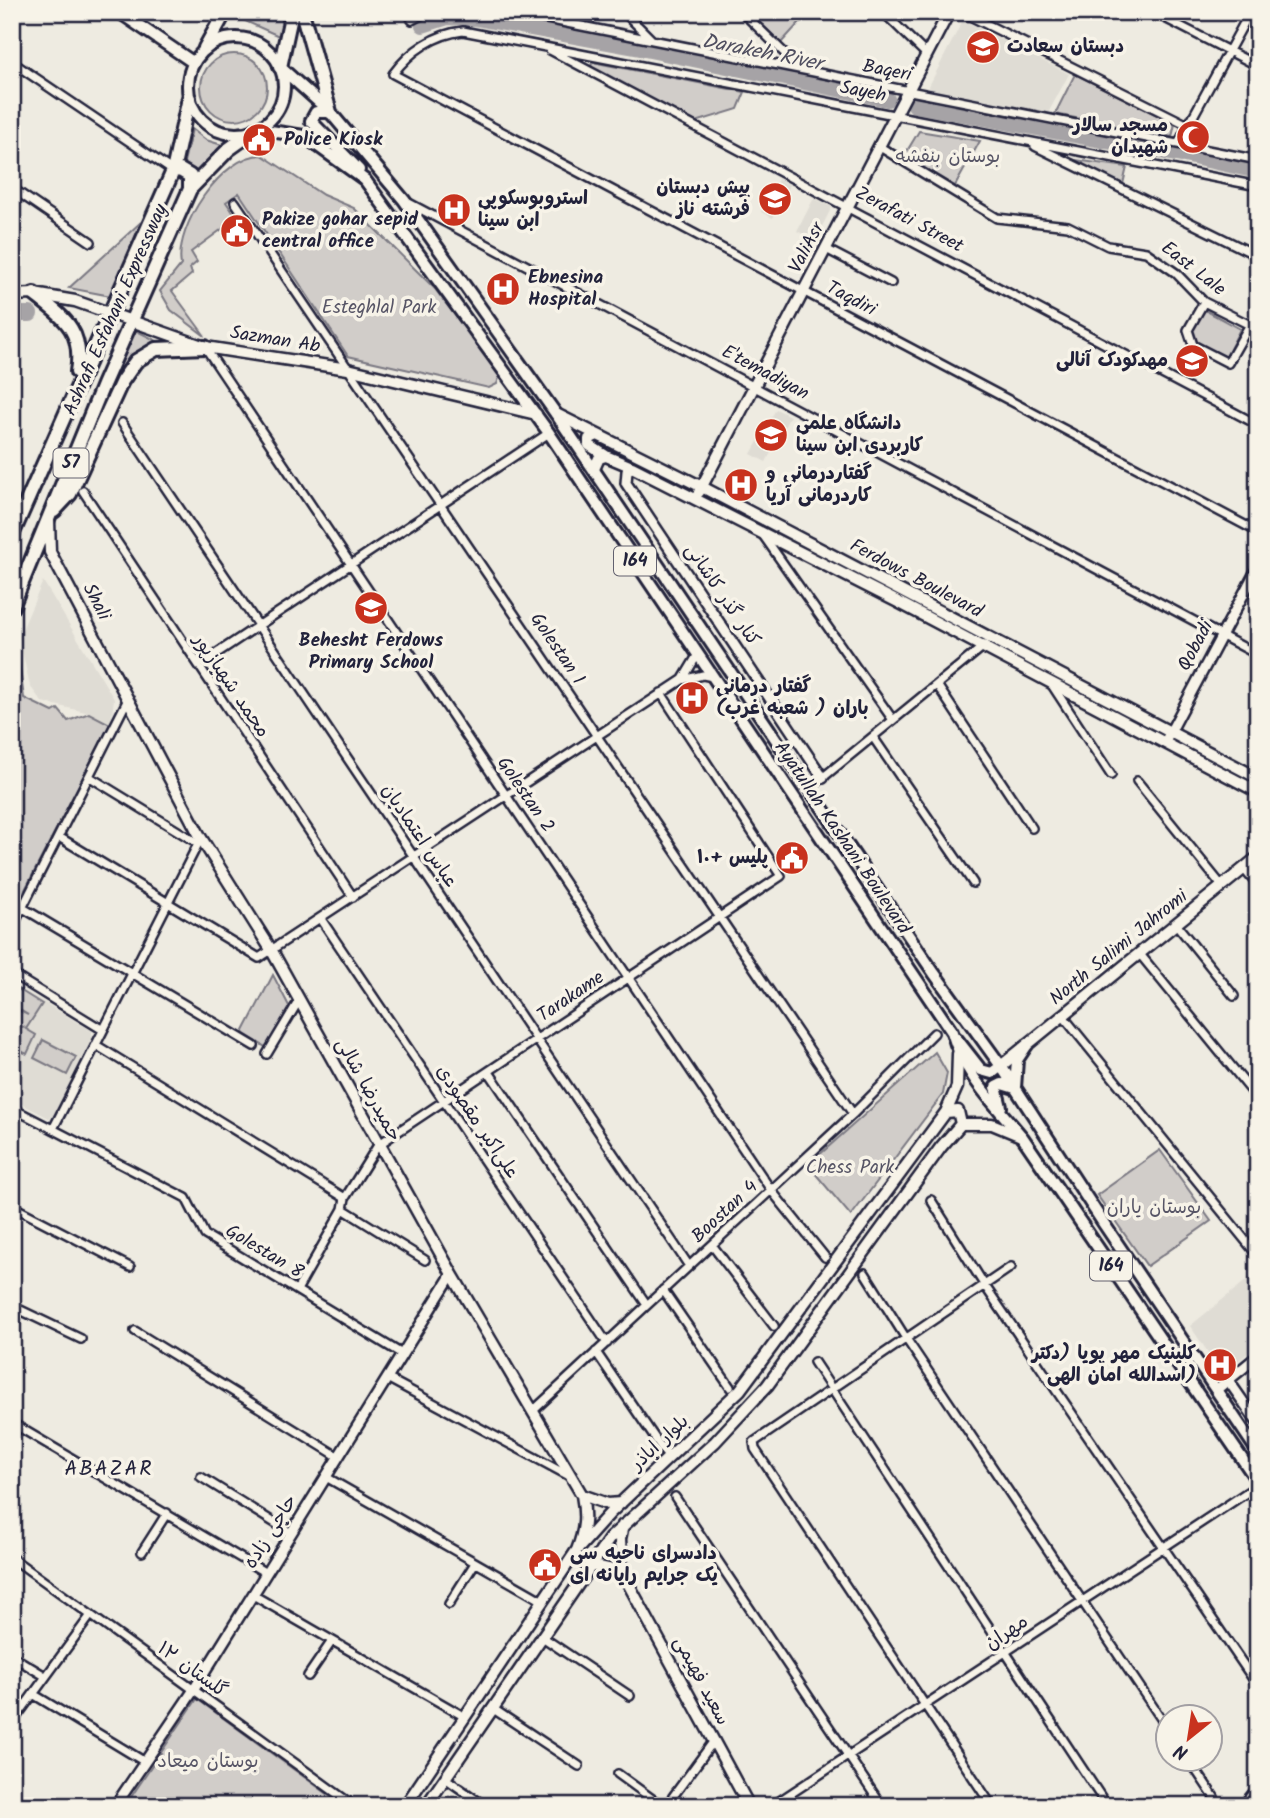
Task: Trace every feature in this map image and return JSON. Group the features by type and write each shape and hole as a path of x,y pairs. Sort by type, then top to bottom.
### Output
{"highway":[{"path":"205,48 225,12"},
{"path":"280,67 292,12"},
{"path":"302,12 330,112"},
{"name":"Ashrafi Esfahani Expressway","path":"12,535 173,171 189,98"},
{"name":"Ashrafi Esfahani Expressway","path":"12,607 190,189 229,149 257,129"},
{"path":"173,171 180,170 190,176 190,189"},
{"path":"33,294 60,315 77,335 80,358 75,390"},
{"path":"49,516 70,494 122,381 136,360 156,349 205,347"}],"main road":[{"path":"119,12 194,63"},
{"name":"ValiAsr","path":"695,499 949,12"},
{"path":"230,38 251,40 268,51 280,67 284,88 281,102 270,120 257,129 229,133 212,127 198,115 189,98 188,80 194,63 205,48 230,38"},
{"name":"Ayatullah Kashani Boulevard","path":"280,67 330,112 404,200 556,414 1001,1066 1258,1452"},
{"path":"330,112 316,112 311,121 357,166 365,180"},
{"name":"Ayatullah Kashani Boulevard","path":"257,129 304,136 365,180 536,414 952,1032 958,1054 987,1098 1023,1138 1258,1484"},
{"name":"Sazman Ab","path":"12,295 33,294 110,312 205,347 348,369 536,414"},
{"name":"Ferdows Boulevard","path":"556,414 767,521 987,642 1055,672 1258,778"},
{"path":"597,435 589,439 589,445 606,456"},
{"path":"594,469 598,458 606,456"},
{"name":"Ferdows Boulevard","path":"606,456 761,533 901,597"},
{"name":"Shali","path":"49,516 50,552 127,701"},
{"path":"761,533 767,521"},
{"name":"Ferdows Boulevard","path":"987,642 1049,682 1258,792"},
{"name":"حمیدرضا شالی","path":"127,701 199,840 271,951 452,1274 582,1495"},
{"name":"North Salimi Jahromi","path":"1001,1066 1258,857"},
{"path":"952,1032 981,1070 992,1073 1001,1066"},
{"path":"1003,1113 995,1089 1000,1084 1015,1088 1017,1060 1027,1045"},
{"name":"بلوار اباذر","path":"405,1806 577,1550 621,1503 740,1390 946,1112 957,1087 958,1054"},
{"path":"946,1112 958,1111 961,1124 992,1124 1023,1138"},
{"name":"بلوار اباذر","path":"426,1806 589,1565 623,1525 715,1442 760,1395 941,1147 961,1124"},
{"path":"577,1550 585,1523 582,1495 608,1504 621,1503"},
{"path":"589,1565 622,1572 620,1539 623,1525"},
{"name":"سعید فهیمی","path":"622,1572 749,1806"},
{"path":"1248,1804 1258,1789"}],"street":[{"path":"410,16 427,12"},
{"name":"Baqeri","path":"510,12 1258,160"},
{"path":"624,12 652,40"},
{"path":"742,12 801,70"},
{"path":"883,12 927,55"},
{"path":"962,12 1188,125"},
{"path":"1153,12 1258,66"},
{"path":"1178,144 1250,12"},
{"name":"Sayeh","path":"393,74 404,59 443,33 463,31 1258,186"},
{"name":"Zerafati Street","path":"543,47 849,206 1258,425"},
{"path":"12,62 173,171"},
{"name":"Taqdiri","path":"393,74 1258,532"},
{"path":"1025,141 1258,256"},
{"name":"East Lale","path":"880,147 997,218 1068,226 1098,242 1146,253 1175,273 1204,302 1258,329"},
{"path":"12,188 91,242"},
{"name":"E'temadiyan","path":"404,200 1258,655"},
{"name":"Golestan 1","path":"234,202 853,1114"},
{"path":"826,249 891,283"},
{"path":"1204,302 1188,330 1193,345 1228,363 1249,326"},
{"name":"Golestan 2","path":"205,347 771,1189 825,1257"},
{"name":"عباس اعتمادیان","path":"122,424 689,1266"},
{"path":"199,665 549,433"},
{"name":"کنار گذر کاشانی","path":"632,467 627,471 626,483 823,778"},
{"name":"محمد شهبازپور","path":"83,491 353,897"},
{"path":"761,533 893,720"},
{"name":"Qobadi","path":"1165,742 1258,567"},
{"path":"810,788 987,642"},
{"path":"682,680 698,654"},
{"path":"1055,672 1049,682 1111,775"},
{"path":"60,837 252,957 263,956 661,693 682,680 702,675 713,677"},
{"path":"937,685 1032,828"},
{"name":"Tarakame","path":"378,1144 781,875 661,693"},
{"path":"12,928 127,701"},
{"path":"873,737 973,883"},
{"path":"53,1129 199,840 90,777"},
{"path":"1137,781 1222,886"},
{"path":"1243,869 1258,886"},
{"path":"23,908 254,1046"},
{"name":"علی‌اکبر مقصودی","path":"321,919 607,1343"},
{"path":"1175,924 1234,996"},
{"path":"1139,953 1258,1099"},
{"path":"12,974 103,1030"},
{"path":"267,1054 298,1002"},
{"path":"1063,1016 1258,1256"},
{"name":"Boostan 4","path":"534,1410 853,1114 934,1033"},
{"path":"96,1045 345,1198"},
{"path":"489,1072 647,1305"},
{"name":"Golestan 8","path":"12,1108 186,1198 205,1235 402,1354"},
{"path":"297,1290 343,1209 345,1198 378,1144"},
{"path":"931,1200 985,1286 1258,1686"},
{"path":"12,1206 130,1267"},
{"path":"343,1209 425,1260"},
{"path":"712,1245 774,1326"},
{"path":"992,1806 755,1449 754,1442 1011,1267"},
{"path":"865,1272 907,1340 1154,1708"},
{"name":"حاجی زاده","path":"115,1806 193,1691 452,1274"},
{"path":"663,1290 730,1387"},
{"path":"12,1306 81,1339"},
{"path":"135,1331 339,1457"},
{"path":"596,1352 664,1453"},
{"path":"1216,1390 1258,1356"},
{"path":"814,1362 1004,1654 1107,1806"},
{"path":"387,1378 572,1477"},
{"path":"1228,1380 1258,1423"},
{"path":"12,1423 266,1573"},
{"path":"201,1477 291,1532"},
{"path":"326,1477 543,1601"},
{"name":"مهران","path":"772,1806 850,1757 1258,1484"},
{"path":"675,1497 882,1806"},
{"path":"142,1552 167,1513"},
{"name":"گلستان ۱۲","path":"12,1558 354,1806"},
{"path":"449,1604 475,1563"},
{"path":"253,1595 465,1717"},
{"path":"12,1723 91,1615"},
{"path":"541,1636 630,1696"},
{"path":"308,1676 332,1640"},
{"path":"12,1656 45,1676"},
{"path":"33,1694 145,1762"},
{"path":"492,1708 579,1766"},
{"path":"618,1774 664,1806 713,1742"},
{"path":"1197,1772 1214,1797"},
{"path":"445,1778 485,1806"}],"shaded area":[{"name":"دبستان سعادت","path":"963,20 1069,74 1047,115 931,92 929,86"},
{"name":"پیش دبستان فرشته ناز","path":"778,179 790,185 773,218 761,212"},
{"path":"814,198 832,207 815,240 797,231"},
{"name":"مهدکودک آنالی","path":"1188,347 1205,357 1192,380 1175,371"},
{"name":"دانشگاه علمی کاربردی ابن سینا","path":"776,409 790,416 766,462 751,454"},
{"path":"43,581 114,699 111,723 90,713 42,702 30,686 19,637"},
{"path":"18,987 92,1031 92,1038 53,1117 49,1118 12,1099 12,998"},
{"path":"1258,1271 1258,1345 1228,1369 1218,1367 1190,1326"}],"green space":[{"path":"247,12 285,12 279,36 243,20"},
{"path":"749,12 809,12 781,43"},
{"path":"234,54 247,57 257,64 264,74 267,87 264,100 257,110 247,117 234,120 221,117 211,110 204,100 201,87 204,74 211,64 221,57"},
{"path":"592,62 745,92 738,109 696,122 591,68"},
{"path":"1075,74 1175,124 1172,137 1055,114"},
{"path":"192,129 206,140 222,145 193,176 182,170"},
{"name":"بوستان بنفشه","path":"919,131 980,141 955,186 904,156"},
{"name":"Esteghlal Park","path":"262,155 323,195 354,208 435,289 500,375 497,384 489,388 348,356 239,193 226,202 237,218 191,252 197,262 190,268 192,274 172,291 205,336 171,310 160,291 181,265 181,249 193,213 217,180 231,167 247,158"},
{"path":"1068,159 1127,167 1123,184"},
{"path":"141,222 111,296 69,288"},
{"path":"1203,309 1240,329 1226,357 1194,342 1192,332"},
{"path":"135,330 167,346 144,350 60,502"},
{"path":"16,641 24,698 53,712 58,709 68,721 89,713 110,724 12,915 12,651"},
{"path":"273,975 290,1008 267,1048 243,1033"},
{"path":"18,989 42,1004 26,1029 36,1035 27,1054 12,1047 12,1023 25,1028 12,1021 12,1007 28,1015 12,1005"},
{"path":"43,1040 76,1057 67,1075 34,1058"},
{"name":"Chess Park","path":"935,1052 947,1073 943,1094 851,1216 808,1165"},
{"name":"بوستان یاران","path":"1160,1150 1211,1221 1147,1266 1097,1195"},
{"name":"بوستان میعاد","path":"197,1699 344,1806 125,1806"}],"waterway":[{"name":"Darakeh River","path":"423,25 448,17 476,18 640,48 887,99"},
{"name":"Darakeh River","path":"915,105 1181,155"},
{"name":"Darakeh River","path":"1184,155 1258,171"},
{"name":"Darakeh River","path":"12,314 30,314"}],"place":[{"name":"دبستان سعادت","path":"983,47"},
{"name":"مسجد سالار شهیدان","path":"1193,137"},
{"name":"Police Kiosk","path":"259,140"},
{"name":"پیش دبستان فرشته ناز","path":"775,199"},
{"name":"استروبوسکوپی ابن سینا","path":"454,210"},
{"name":"Pakize gohar sepid central office","path":"237,231"},
{"name":"Ebnesina Hospital","path":"503,289"},
{"name":"مهدکودک آنالی","path":"1192,361"},
{"name":"دانشگاه علمی کاربردی ابن سینا","path":"771,435"},
{"name":"گفتاردرمانی و کاردرمانی آریا","path":"741,485"},
{"name":"Behesht Ferdows Primary School","path":"371,608"},
{"name":"گفتار درمانی باران ( شعبه غرب)","path":"692,698"},
{"name":"پلیس +۱۰","path":"792,858"},
{"name":"کلینیک مهر پویا (دکتر اسدالله امان الهی)","path":"1220,1365"},
{"name":"دادسرای ناحیه سی یک جرایم رایانه ای","path":"545,1565"}],"district":[{"name":"ABAZAR","path":"109,1469"}]}
